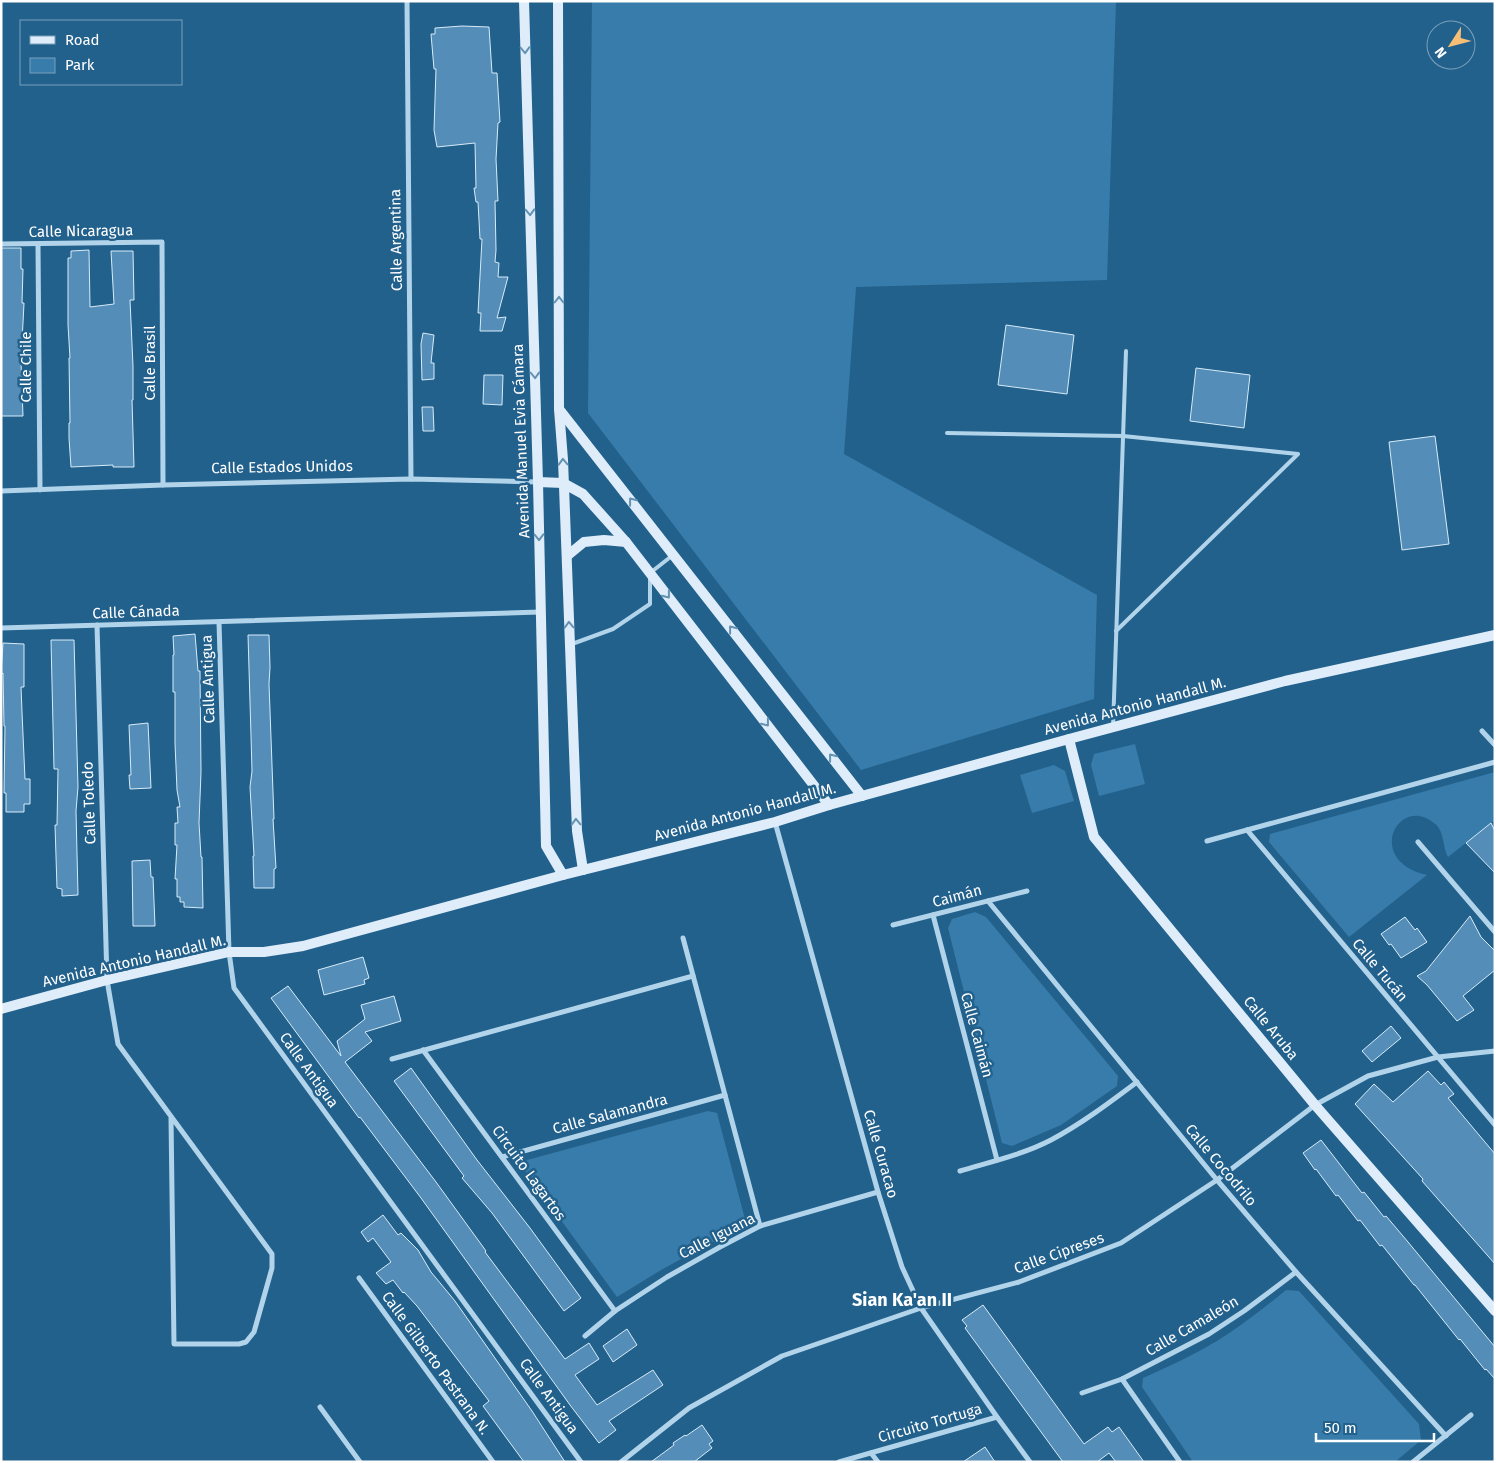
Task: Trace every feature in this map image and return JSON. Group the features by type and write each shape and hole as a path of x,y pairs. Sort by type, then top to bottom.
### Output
{"street":[{"name":"Calle Argentina","path":"407,1 411,480"},
{"name":"Avenida Manuel Evia Cámara","path":"524,1 546,846 563,875"},
{"path":"558,1 559,409 577,831 583,870"},
{"name":"Calle Nicaragua","path":"1,244 162,242"},
{"name":"Calle Brasil","path":"162,242 163,485"},
{"name":"Calle Chile","path":"38,244 40,490"},
{"path":"559,409 862,796"},
{"name":"Calle Estados Unidos","path":"1,491 163,485 411,480 563,483"},
{"path":"563,483 582,494 626,542 829,805"},
{"path":"566,556 584,542 604,540 626,542"},
{"name":"Calle Cánada","path":"1,628 541,612"},
{"name":"Calle Antigua","path":"219,622 229,952 234,988 581,1462"},
{"name":"Calle Toledo","path":"97,626 107,980 118,1044 272,1254 272,1268 254,1332 246,1342 239,1344 174,1344 171,1118"},
{"name":"Avenida Antonio Handall M.","path":"1,1009 107,980 229,952 264,952 303,946 563,875 775,822 829,805 1069,739 1285,682 1495,636"},
{"path":"1482,731 1495,746"},
{"name":"Calle Aruba","path":"1069,739 1094,837 1315,1105 1495,1311"},
{"path":"1207,841 1495,762"},
{"name":"Calle Curacao","path":"775,822 878,1192 902,1267 921,1308 1030,1462"},
{"name":"Calle Tucán","path":"1246,830 1495,1125"},
{"path":"1418,842 1495,932"},
{"name":"Caimán","path":"893,926 1027,891"},
{"name":"Calle Cocodrilo","path":"988,901 1217,1180 1296,1272 1446,1436"},
{"name":"Calle Caimán","path":"933,915 997,1160"},
{"path":"683,938 760,1226"},
{"path":"392,1059 694,976"},
{"name":"Circuito Lagartos","path":"423,1050 615,1311"},
{"name":"Calle Cipreses","path":"621,1462 689,1408 782,1356 921,1308 1019,1282 1120,1243 1217,1180 1315,1105 1368,1076 1438,1057 1495,1051"},
{"path":"960,1171 1017,1154 1062,1134 1137,1082"},
{"name":"Calle Salamandra","path":"502,1157 725,1095"},
{"name":"Calle Iguana","path":"585,1336 615,1311 667,1277 760,1226 878,1192"},
{"name":"Calle Camaleón","path":"1082,1393 1122,1379 1209,1334 1244,1312 1296,1272"},
{"name":"Calle Gilberto Pastrana N.","path":"359,1278 493,1462"},
{"path":"1122,1379 1180,1462"},
{"path":"320,1407 360,1462"},
{"path":"1413,1462 1471,1415"},
{"name":"Circuito Tortuga","path":"839,1462 997,1417"},
{"name":"Circuito Tortuga","path":"871,1453 878,1462"}],"lane":[{"path":"1113,727 1126,351"},
{"path":"947,433 1123,436 1298,454 1116,631"},
{"path":"570,645 613,629 650,604 650,573 674,555"}],"green space":[{"path":"592,1 1116,1 1107,280 856,287 844,454 1097,595 1094,699 861,770 588,413"},
{"path":"1135,744 1145,784 1099,796 1091,765 1094,754"},
{"path":"1054,765 1065,771 1074,801 1032,813 1020,775"},
{"path":"1495,772 1495,820 1448,857 1442,834 1434,823 1421,816 1409,817 1399,823 1393,833 1392,845 1396,857 1408,868 1427,875 1349,937 1269,842 1270,834"},
{"path":"975,912 986,917 1118,1076 1117,1086 1061,1125 1012,1146 1002,1143 948,928 952,919"},
{"path":"708,1111 717,1113 745,1219 738,1228 661,1270 617,1297 523,1168 527,1160"},
{"path":"1286,1290 1299,1291 1419,1424 1421,1440 1395,1462 1193,1462 1142,1387 1143,1378 1217,1341 1252,1317"}],"building":[{"path":"489,27 492,73 497,73 500,122 498,123 496,159 498,201 495,201 495,262 499,263 498,277 508,277 497,318 506,317 502,331 480,331 481,313 478,313 482,239 480,239 478,202 476,202 474,188 476,188 475,143 437,147 434,130 436,69 434,69 431,34 435,34 435,28"},
{"path":"1,248 21,248 21,269 23,269 22,303 24,303 21,362 23,416 1,416"},
{"path":"89,250 90,307 114,304 111,251 133,251 134,300 130,300 134,467 113,467 113,465 71,467 69,438 68,258 71,258 71,251"},
{"path":"1006,325 1074,335 1067,394 998,385"},
{"path":"423,333 434,335 431,363 434,363 434,379 422,380 421,344"},
{"path":"1196,368 1250,375 1244,428 1190,421"},
{"path":"484,375 503,375 502,405 483,404"},
{"path":"422,407 433,407 434,431 423,431"},
{"path":"1435,436 1449,544 1402,550 1389,442"},
{"path":"195,634 198,671 200,671 201,772 199,823 203,908 184,907 184,902 180,902 180,897 177,897 177,879 175,879 177,845 175,845 175,823 178,823 177,807 180,807 177,790 175,743 173,636"},
{"path":"248,635 269,635 273,819 276,868 274,869 274,888 254,888 250,787 252,771"},
{"path":"51,640 74,640 78,787 76,811 78,895 62,896 62,889 57,888 55,825 57,825 58,769 54,769"},
{"path":"3,643 24,644 24,687 21,687 25,779 30,779 30,804 24,804 24,812 6,812 6,793 4,793 5,726 3,673 1,674"},
{"path":"148,723 151,788 130,789 129,725"},
{"path":"1491,823 1495,831 1495,873 1466,843"},
{"path":"150,860 151,877 153,877 155,926 133,926 132,861"},
{"path":"1470,916 1481,937 1495,951 1495,970 1463,996 1474,1010 1457,1021 1417,976 1426,971"},
{"path":"1405,917 1415,930 1417,928 1427,942 1401,958 1381,934"},
{"path":"363,957 369,978 364,980 365,984 324,995 318,970"},
{"path":"288,986 341,1056 337,1041 365,1019 361,1005 394,996 401,1021 365,1032 372,1041 345,1062 436,1182 485,1252 565,1359 589,1343 599,1359 575,1375 597,1405 653,1370 663,1385 609,1421 616,1430 599,1443 421,1198 359,1118 271,998"},
{"path":"1391,1026 1401,1038 1372,1062 1362,1051"},
{"path":"411,1068 477,1160 581,1298 564,1311 492,1213 462,1178 464,1176 394,1081"},
{"path":"1428,1071 1441,1085 1444,1082 1454,1094 1448,1098 1495,1154 1495,1264 1422,1181 1423,1179 1355,1104 1374,1084 1393,1102"},
{"path":"1321,1140 1362,1193 1364,1192 1384,1217 1386,1216 1495,1347 1495,1379 1459,1340 1382,1245 1380,1246 1360,1220 1358,1221 1315,1170 1303,1153"},
{"path":"383,1215 398,1235 401,1233 418,1250 431,1272 455,1301 532,1411 565,1462 524,1462 483,1406 489,1401 417,1306 393,1280 386,1284 376,1273 391,1262 373,1238 368,1242 361,1232"},
{"path":"983,1305 1084,1444 1108,1427 1112,1432 1119,1427 1144,1462 1116,1462 1109,1453 1097,1462 1063,1462 965,1328 967,1326 962,1320"},
{"path":"627,1329 637,1345 613,1362 603,1346"},
{"path":"702,1425 713,1441 709,1444 712,1448 694,1462 651,1462 674,1445 673,1443"},
{"path":"985,1447 995,1462 963,1462"}],"district":[{"name":"Sian Ka'an II","path":"902,1300"}]}
